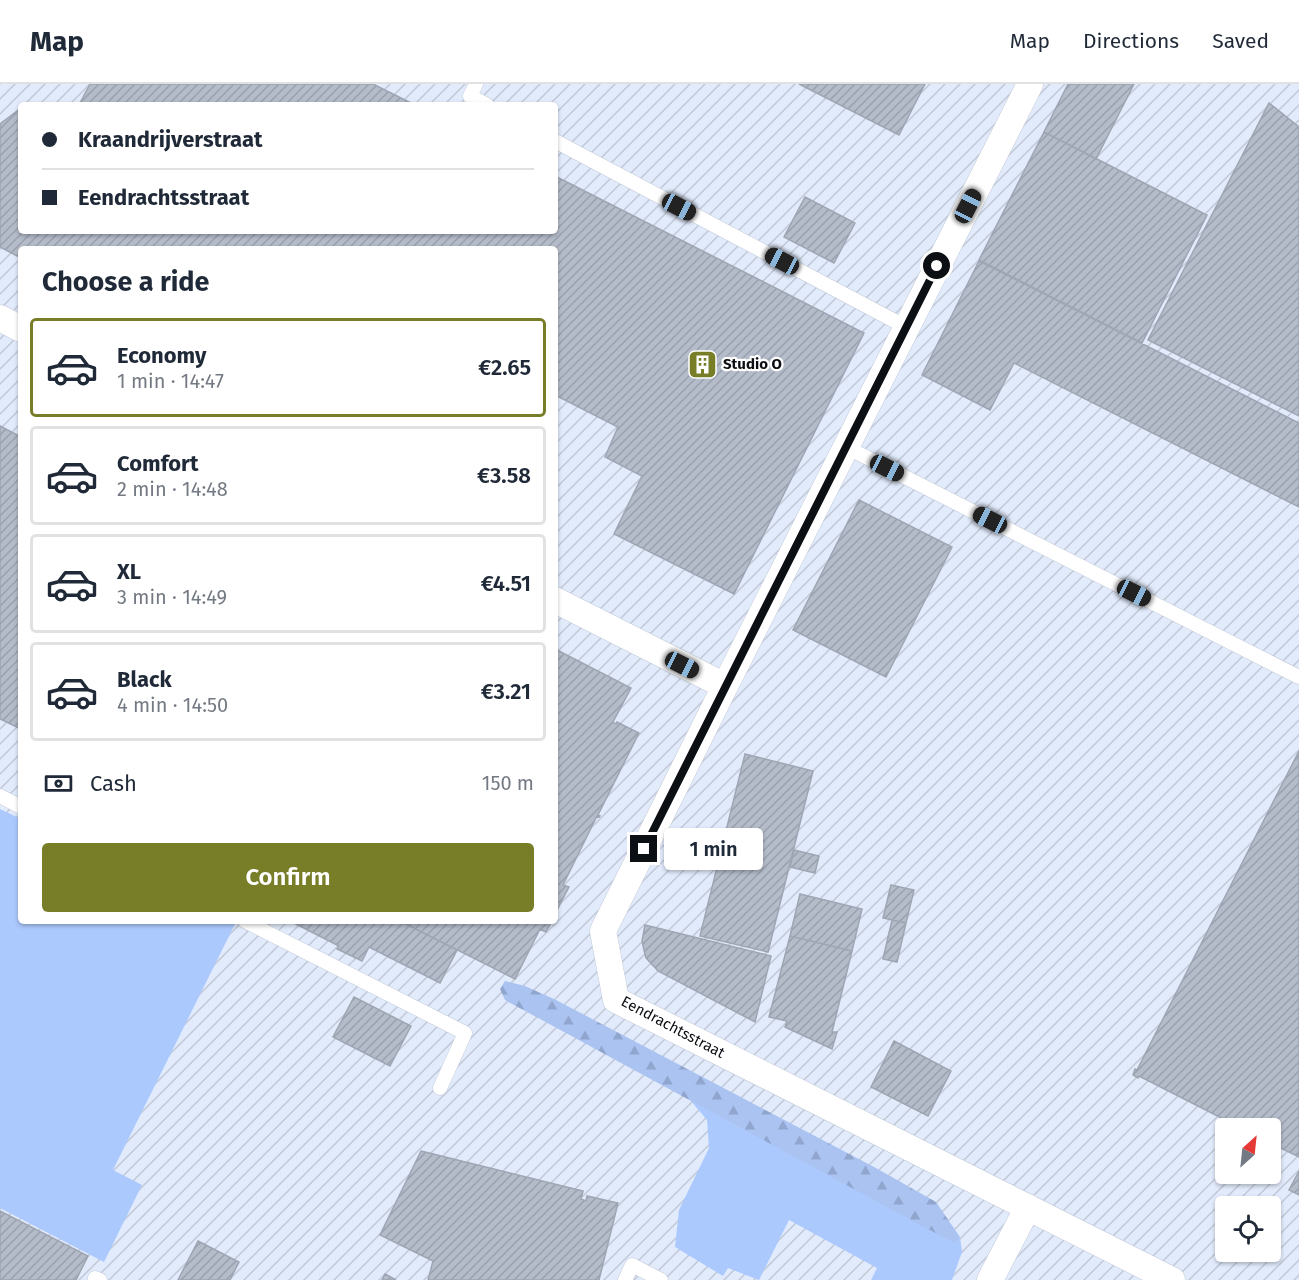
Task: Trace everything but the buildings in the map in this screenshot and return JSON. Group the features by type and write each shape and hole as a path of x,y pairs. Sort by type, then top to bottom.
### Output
{"street":[{"path":"558,602 725,686 1030,84"},
{"path":"0,318 18,327"},
{"name":"Eendrachtsstraat","path":"725,686 603,931 616,1000 1172,1280"},
{"path":"990,1280 1028,1207"}],"lane":[{"path":"476,84 470,96 481,102"},
{"path":"558,143 906,327"},
{"path":"846,447 1299,677"},
{"path":"0,796 18,805"},
{"path":"251,924 465,1033 440,1088"},
{"path":"625,1280 632,1265 661,1280"}],"shaded area":[{"path":"0,84 1299,84 1299,1280 0,1280"},
{"path":"0,809 18,818 18,924 235,924 113,1170 142,1185 104,1262 0,1208"},
{"path":"690,1100 955,1242 960,1237 962,1252 952,1280 871,1280 877,1268 789,1220 759,1280 728,1268 723,1276 675,1247 679,1210 709,1148 707,1120"}],"green space":[{"path":"505,981 525,986 556,1000 876,1168 936,1202 960,1237 955,1243 920,1225 505,1000 500,989"}],"place":[{"name":"Studio O","path":"702,364"}],"route":[{"path":"644,849 937,266"}]}
